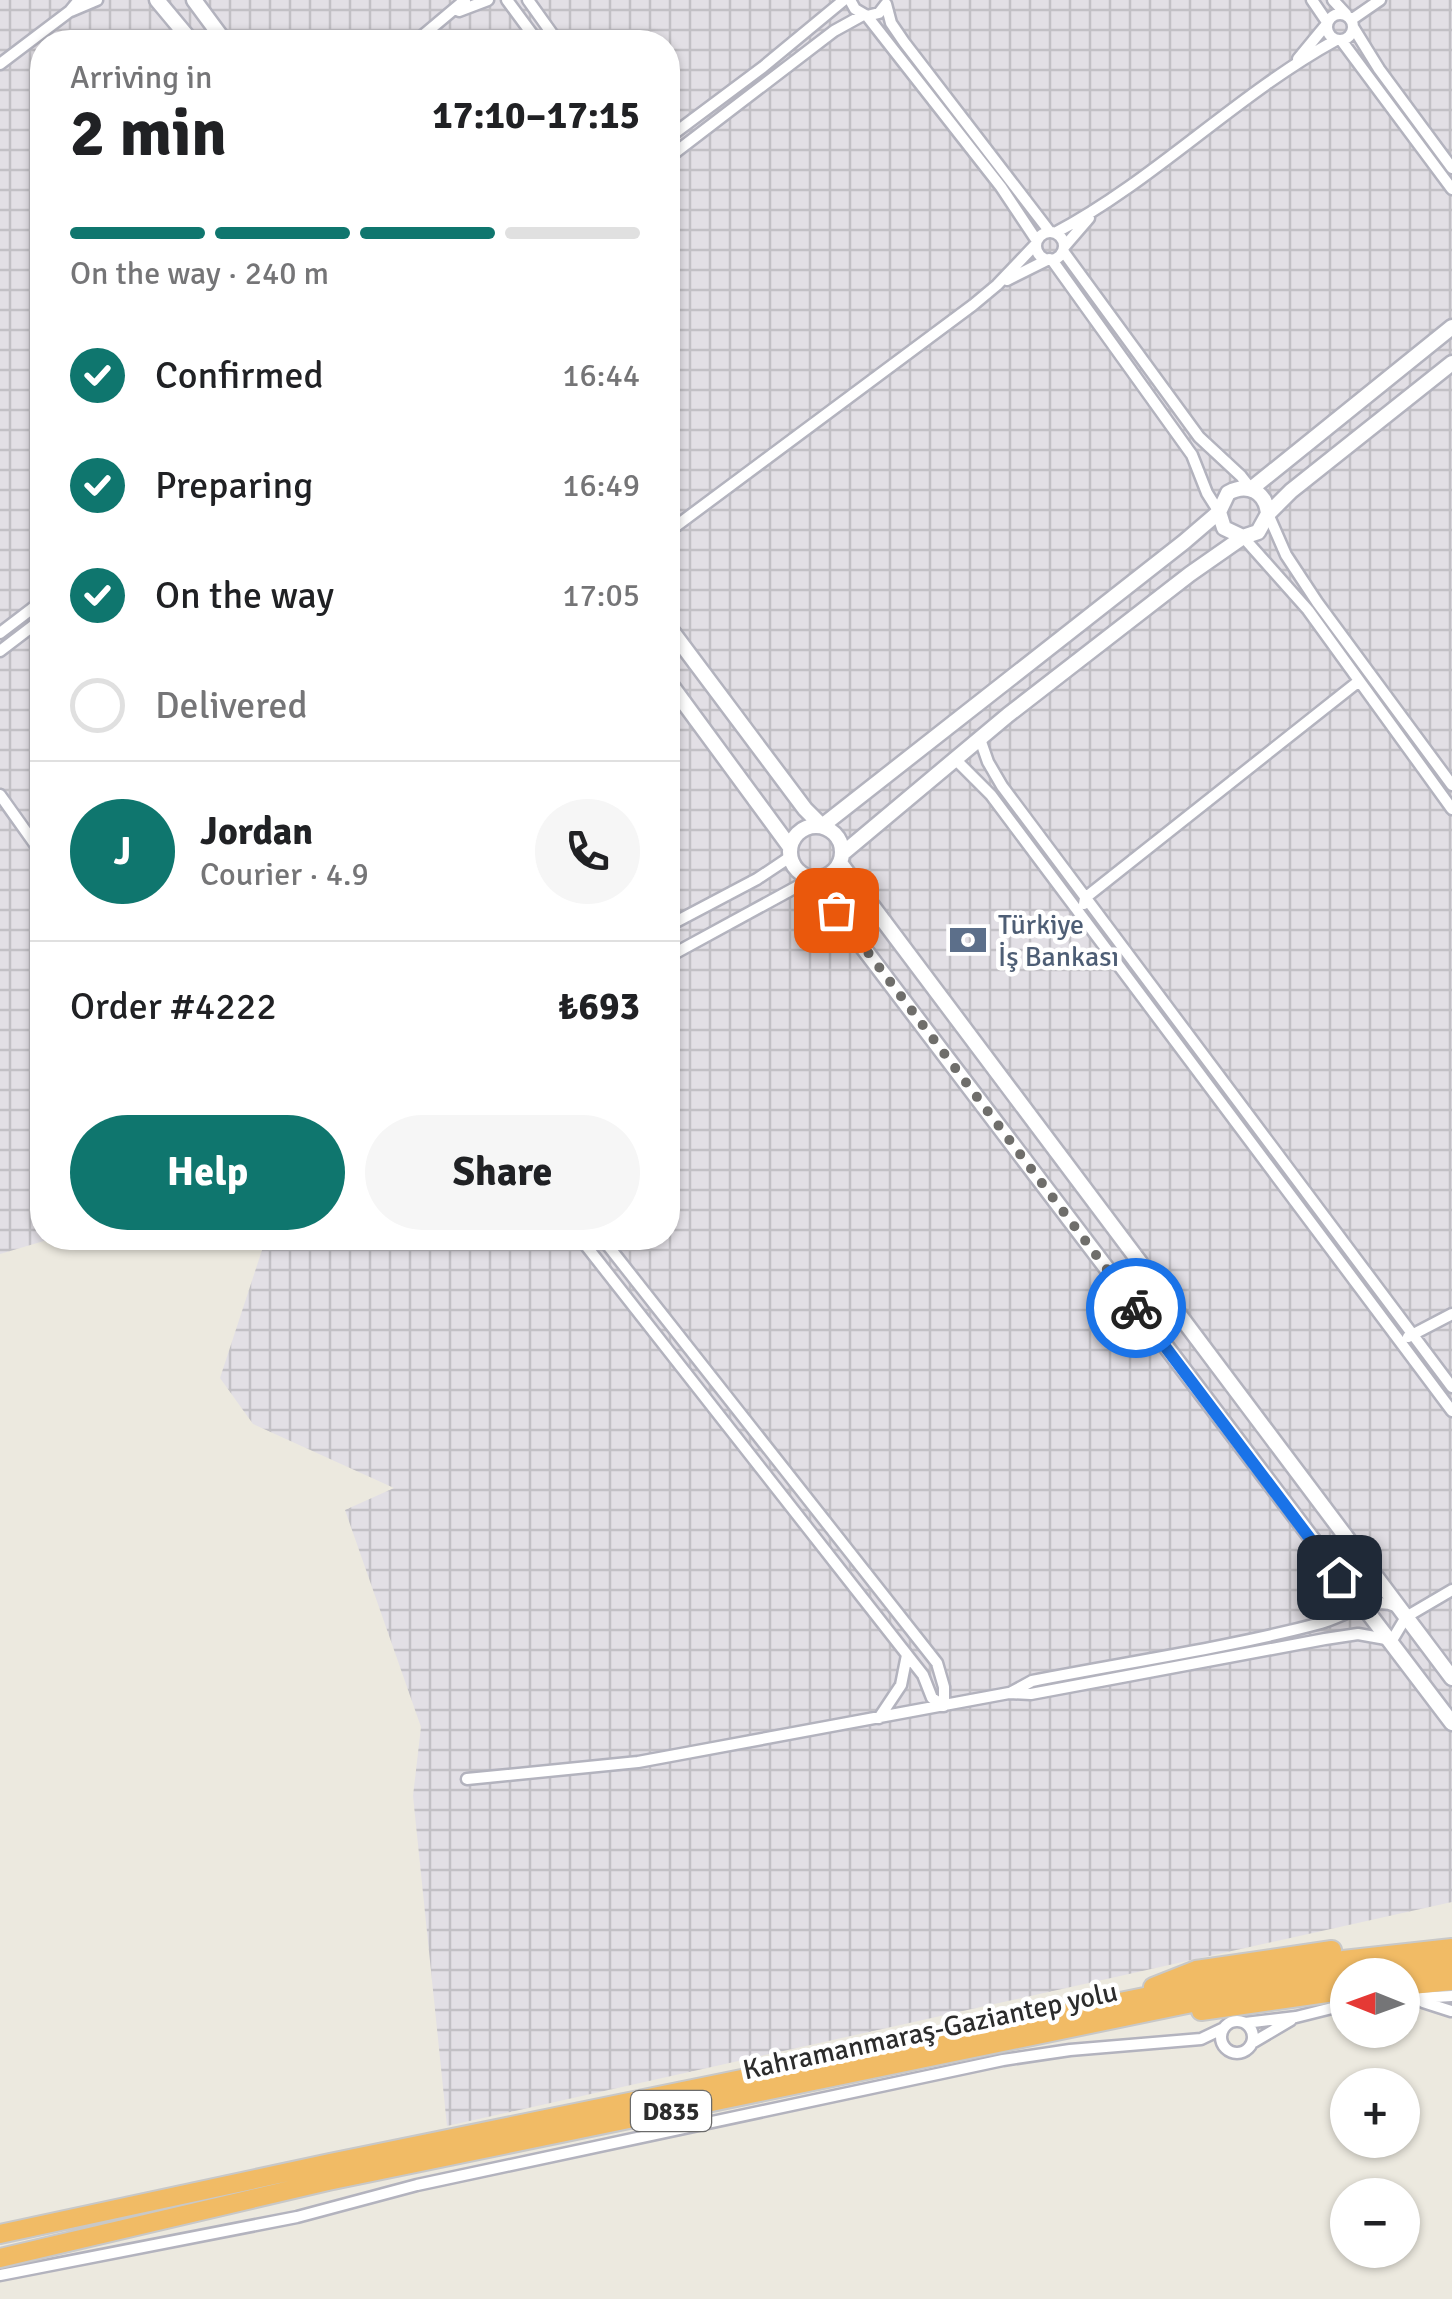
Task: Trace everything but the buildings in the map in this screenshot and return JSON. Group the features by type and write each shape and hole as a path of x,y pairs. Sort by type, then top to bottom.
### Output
{"highway":[{"path":"1126,2001 1196,1970 1269,1958 1452,1939"},
{"path":"1413,1958 1452,1948"},
{"path":"1420,1968 1452,1965"},
{"name":"Kahramanmaraş-Gaziantep yolu","path":"0,2234 1126,2001 1330,1977"},
{"name":"Kahramanmaraş-Gaziantep yolu","path":"0,2258 328,2180 1330,1978"},
{"path":"1420,1985 1452,1982"}],"street":[{"path":"52,30 79,0"},
{"path":"70,11 97,0"},
{"path":"157,0 182,30"},
{"path":"194,0 217,30"},
{"path":"431,30 465,0"},
{"path":"453,13 488,0"},
{"path":"507,0 529,30"},
{"path":"528,0 549,30"},
{"path":"680,129 848,0 933,89 1052,233 1200,437 1266,501 1286,555 1452,786"},
{"path":"1312,0 1328,32 1452,190"},
{"path":"1333,0 1452,168"},
{"path":"680,523 997,285 1036,242 1094,212 1294,63 1348,38 1350,21 1380,0"},
{"path":"680,149 834,31 879,13 886,2"},
{"path":"886,2 892,23 1036,242 1039,255 1051,259 1192,455 1224,528 1243,538 1299,599 1452,809"},
{"path":"1294,63 1333,15 1350,21"},
{"path":"0,64 30,46"},
{"path":"763,67 771,77"},
{"path":"694,118 704,130"},
{"path":"997,285 1051,259 1094,212"},
{"path":"680,920 757,879 790,852 801,830 822,826 1219,512 1228,494 1251,489 1452,327"},
{"path":"680,950 812,879 832,874 841,859 955,759 1190,574 1258,532 1268,514 1290,491 1452,363"},
{"path":"0,633 30,610"},
{"path":"0,651 30,628"},
{"path":"680,642 805,809 837,836 841,859 1452,1678"},
{"path":"1081,915 1085,898 1359,681"},
{"path":"680,698 790,852 794,868 812,879 1452,1723"},
{"path":"963,716 980,739 1002,786 1452,1388"},
{"path":"938,736 991,795 1452,1411"},
{"path":"0,795 30,837"},
{"path":"1149,1006 1160,998"},
{"path":"1244,1132 1254,1124"},
{"path":"589,1250 923,1674 932,1698 944,1706"},
{"path":"611,1250 937,1664 944,1687 944,1706"},
{"path":"1400,1343 1452,1314"},
{"path":"468,1780 638,1762 1358,1634 1386,1639 1394,1637 1403,1612 1452,1590"},
{"path":"1009,1693 1032,1681 1320,1623 1386,1602 1403,1612"},
{"path":"1228,1642 1231,1656"},
{"path":"879,1718 902,1685 907,1654"},
{"path":"1420,2000 1452,1998 1451,2012 1420,2001"},
{"path":"0,2274 296,2217 417,2185 1003,2060 1200,2039 1232,2022 1296,2017 1330,2008"},
{"path":"1200,2039 1234,2053 1243,2052 1252,2042 1296,2017"},
{"path":"1244,2023 1251,2030 1252,2042"},
{"path":"1224,2028 1221,2036 1226,2048"}],"shaded area":[{"path":"0,0 1452,0 1452,1902 447,2126 413,1796 421,1727 345,1510 394,1488 253,1424 220,1378 262,1250 680,1250 680,30 30,30 30,1245 0,1254"}],"way so far":[{"path":"836,910 1136,1308"}],"place":[{"name":"Türkiye İş Bankası","path":"968,940"}],"route":[{"path":"1136,1308 1339,1577"}]}
